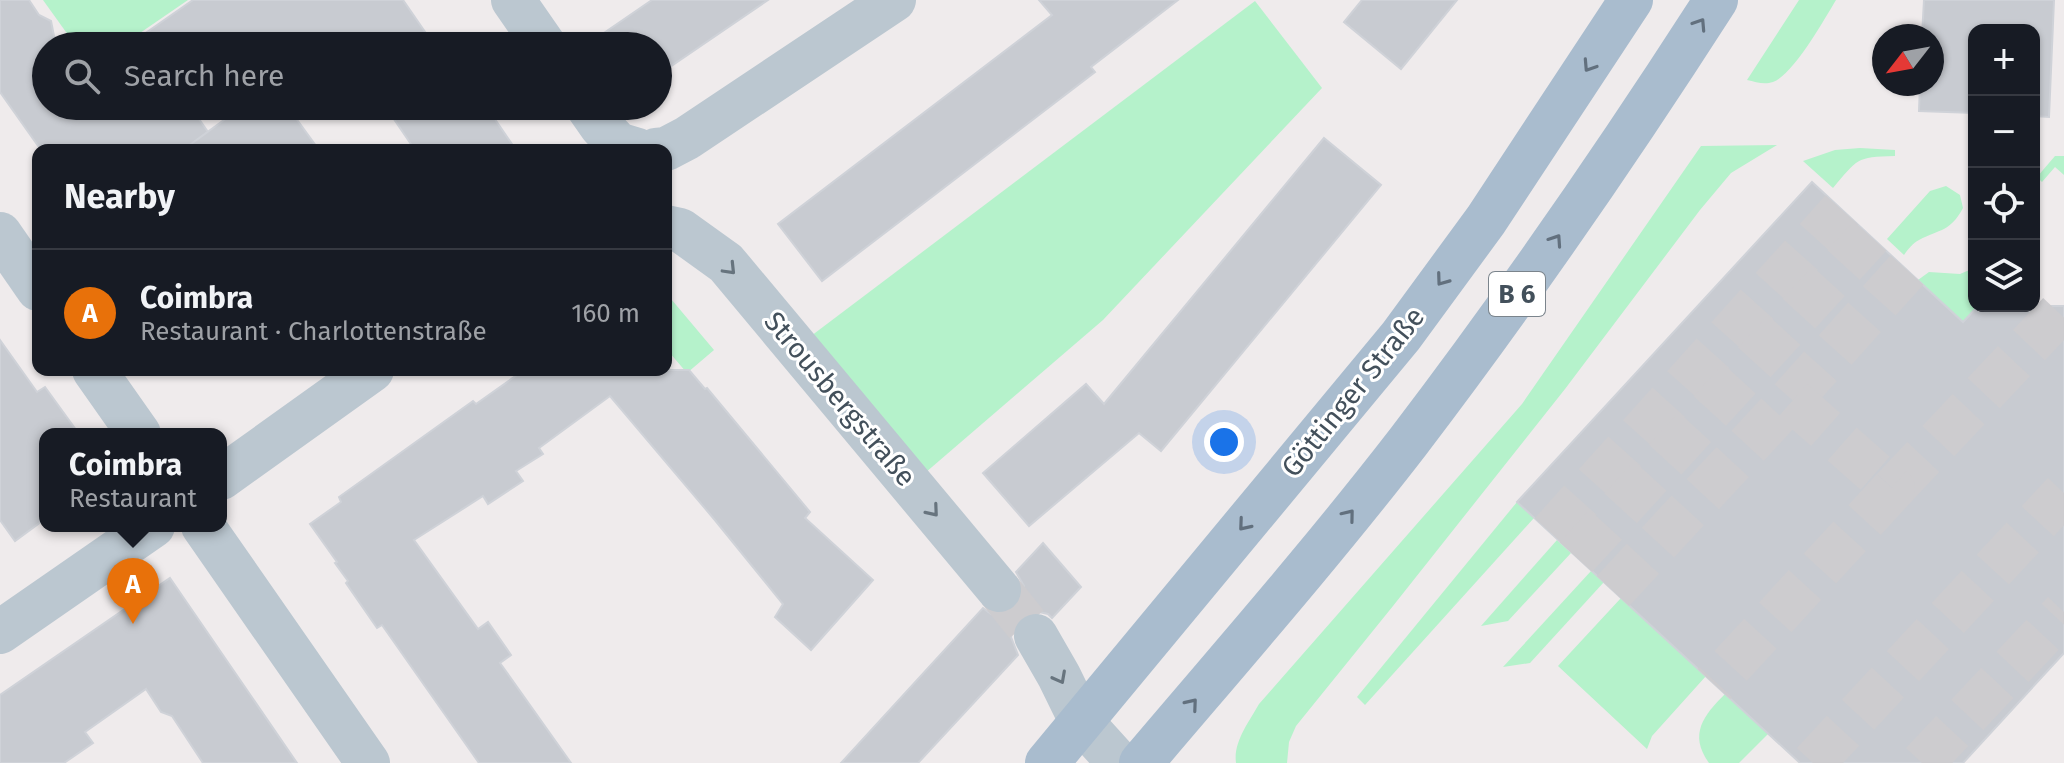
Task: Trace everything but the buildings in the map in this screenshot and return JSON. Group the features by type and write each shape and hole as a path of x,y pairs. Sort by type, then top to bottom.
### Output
{"main road":[{"name":"Göttinger Straße","path":"1047,763 1401,336 1486,220 1631,0"},
{"name":"B 6","path":"1141,763 1290,588 1408,442 1547,252 1716,0"}],"street":[{"path":"513,0 535,32"},
{"path":"672,146 894,0"},
{"path":"597,120 618,144"},
{"name":"Strousbergstraße","path":"672,228 680,230 726,263 999,590"},
{"path":"0,234 32,280"},
{"path":"98,376 135,428"},
{"path":"227,474 364,376"},
{"path":"0,632 144,532"},
{"path":"207,532 368,763"},
{"path":"1036,636 1081,721 1119,763"}],"green space":[{"path":"43,0 188,0 141,32 66,32"},
{"path":"1799,0 1836,0 1790,69 1773,82 1747,80"},
{"path":"1255,1 1322,88 1103,320 925,473 811,336"},
{"path":"1777,145 1731,173 1700,210 1565,389 1296,726 1289,742 1287,763 1236,763 1239,740 1259,704 1522,404 1701,146"},
{"path":"1835,150 1895,150 1895,156 1872,157 1858,162 1833,188 1803,161"},
{"path":"2055,156 2064,156 2064,175 2055,167 2042,182 2040,174"},
{"path":"1946,186 1960,195 1963,208 1949,226 1917,241 1904,255 1887,239 1930,191"},
{"path":"1968,271 1968,312 1972,312 1963,322 1918,280 1929,272 1960,274"},
{"path":"672,300 714,350 687,373 672,356"},
{"path":"1517,502 1534,518 1365,705 1357,697"},
{"path":"1557,540 1571,553 1508,621 1481,626"},
{"path":"1591,571 1604,582 1530,663 1503,667"},
{"path":"1621,598 1706,676 1652,736 1647,749 1558,666"},
{"path":"1725,694 1768,734 1739,763 1709,763 1703,753 1699,734 1705,717"}],"tunnel":[{"path":"1551,533 1842,210"},
{"path":"1576,557 1870,236"},
{"path":"1791,399 1907,270"},
{"path":"1893,489 2064,308"},
{"path":"1613,591 1791,399 1893,489 1714,684"},
{"path":"1813,763 2064,493"},
{"path":"999,590 1036,636"},
{"path":"1922,763 2064,612"}],"place":[{"name":"Coimbra","path":"133,624"}]}
